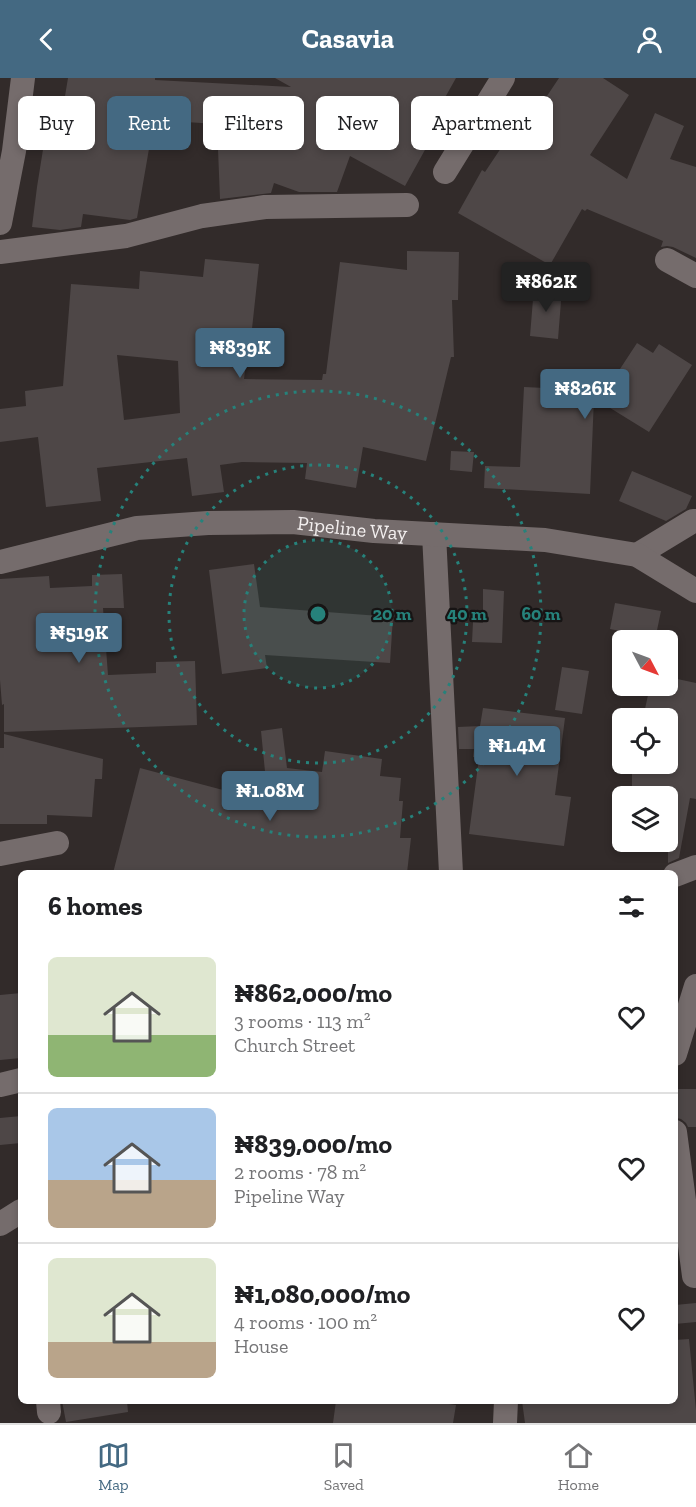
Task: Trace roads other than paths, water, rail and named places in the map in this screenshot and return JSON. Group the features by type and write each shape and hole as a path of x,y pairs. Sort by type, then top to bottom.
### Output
{"street":[{"path":"0,223 14,151 23,78"},
{"path":"445,172 503,78"},
{"path":"0,252 126,236 202,216 265,207 407,205"},
{"path":"667,260 696,276"},
{"path":"637,555 696,521"},
{"name":"Pipeline Way","path":"0,562 137,528 208,523 293,522 374,531 545,540 637,555 696,591"},
{"path":"434,534 452,870"},
{"path":"0,854 57,843"},
{"path":"678,874 696,867"},
{"path":"678,1044 696,986"},
{"path":"0,1085 18,1081"},
{"path":"678,1155 694,1276"},
{"path":"0,1224 18,1213"},
{"path":"505,1423 506,1404"}]}
